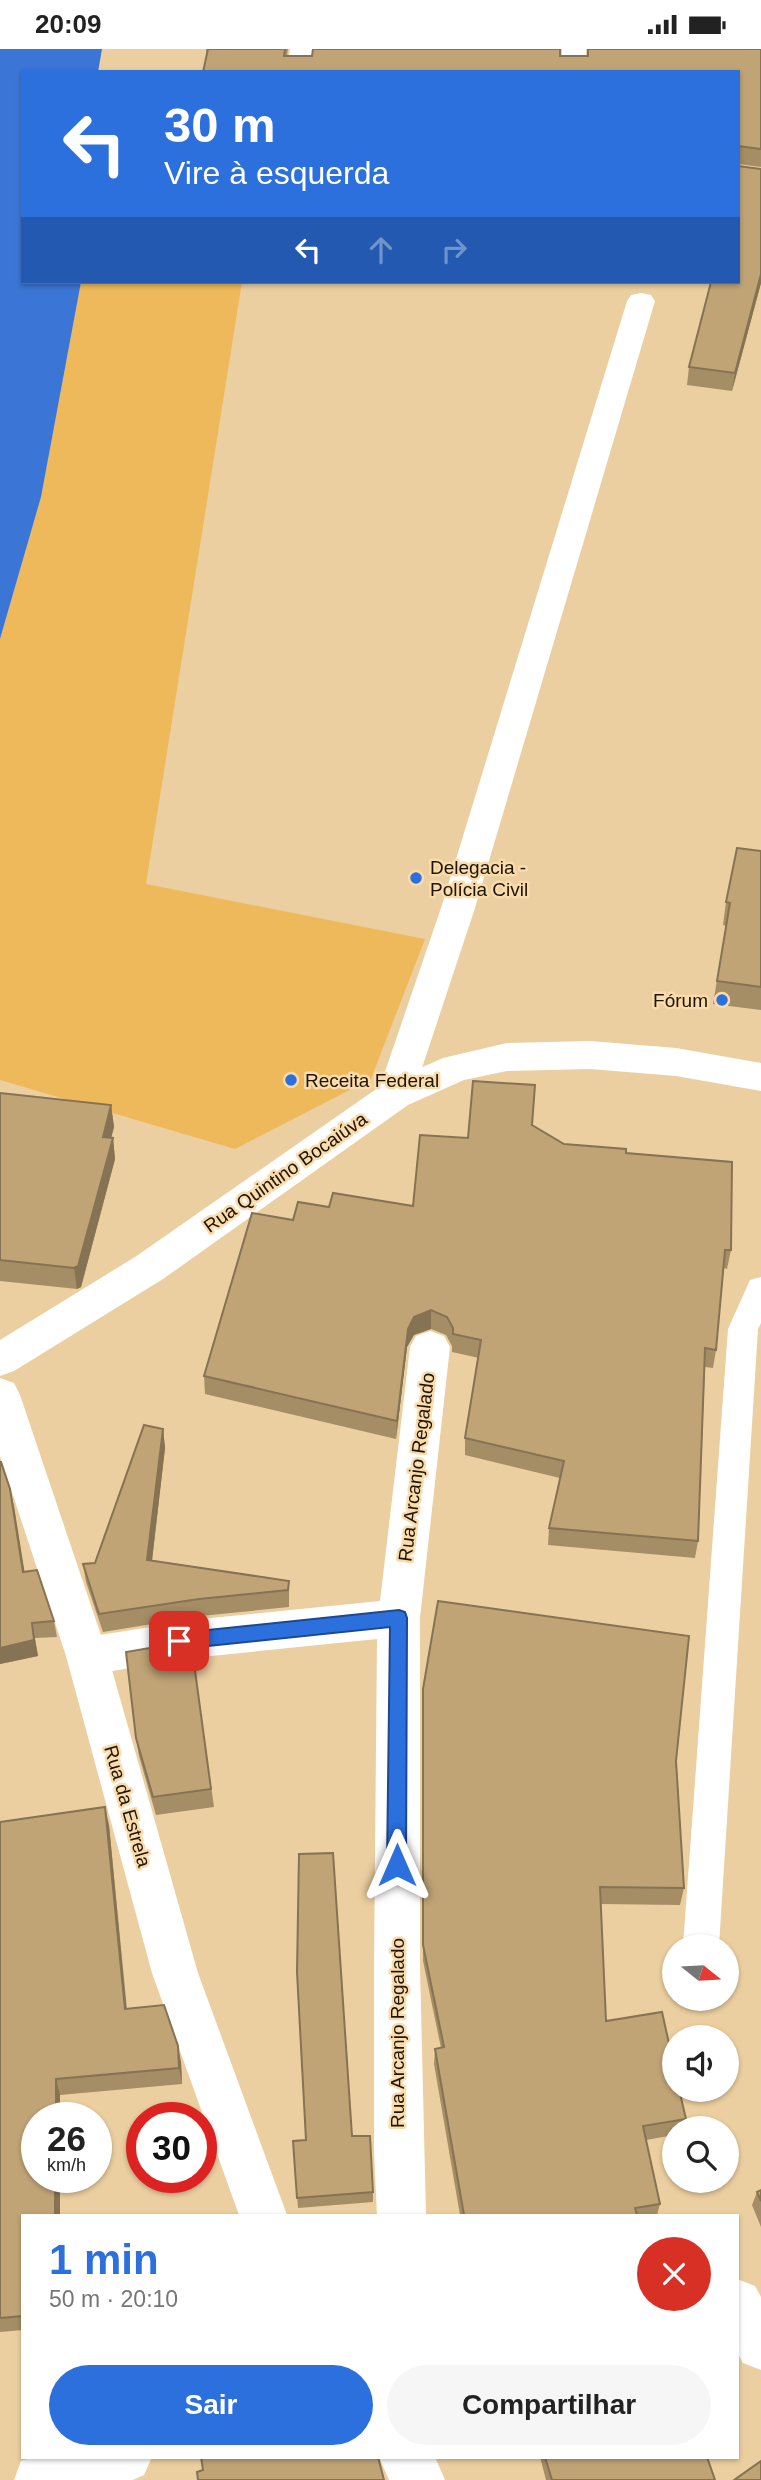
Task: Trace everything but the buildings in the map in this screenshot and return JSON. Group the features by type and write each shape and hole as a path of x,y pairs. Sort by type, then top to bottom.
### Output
{"street":[{"path":"299,70 302,49"},
{"path":"573,70 574,49"},
{"path":"396,1095 458,908 641,301"},
{"name":"Rua Quintino Bocaiúva","path":"0,1360 149,1268 396,1095 456,1068 507,1057 590,1055 676,1062 761,1077"},
{"name":"Rua Arcanjo Regalado","path":"401,2214 397,1967 399,1618 430,1347"},
{"name":"Rua da Estrela","path":"0,1395 87,1656 175,1973 263,2214"},
{"path":"87,1656 201,1638 399,1618"},
{"path":"739,2307 761,2344"},
{"path":"40,2480 119,2459"},
{"path":"406,2459 419,2480"}],"lane":[{"path":"702,1934 743,1329 761,1289"}],"shaded area":[{"path":"81,284 242,284 146,884 425,939 371,1079 235,1149 0,1080 0,639 41,497"}],"water":[{"path":"0,49 102,49 98,70 21,70 21,284 81,284 41,497 0,639"}],"place":[{"name":"Delegacia - Polícia Civil","path":"416,878"},
{"name":"Fórum","path":"722,1000"},
{"name":"Receita Federal","path":"291,1080"}],"route":[{"path":"179,1641 399,1618 397,1865"}]}
